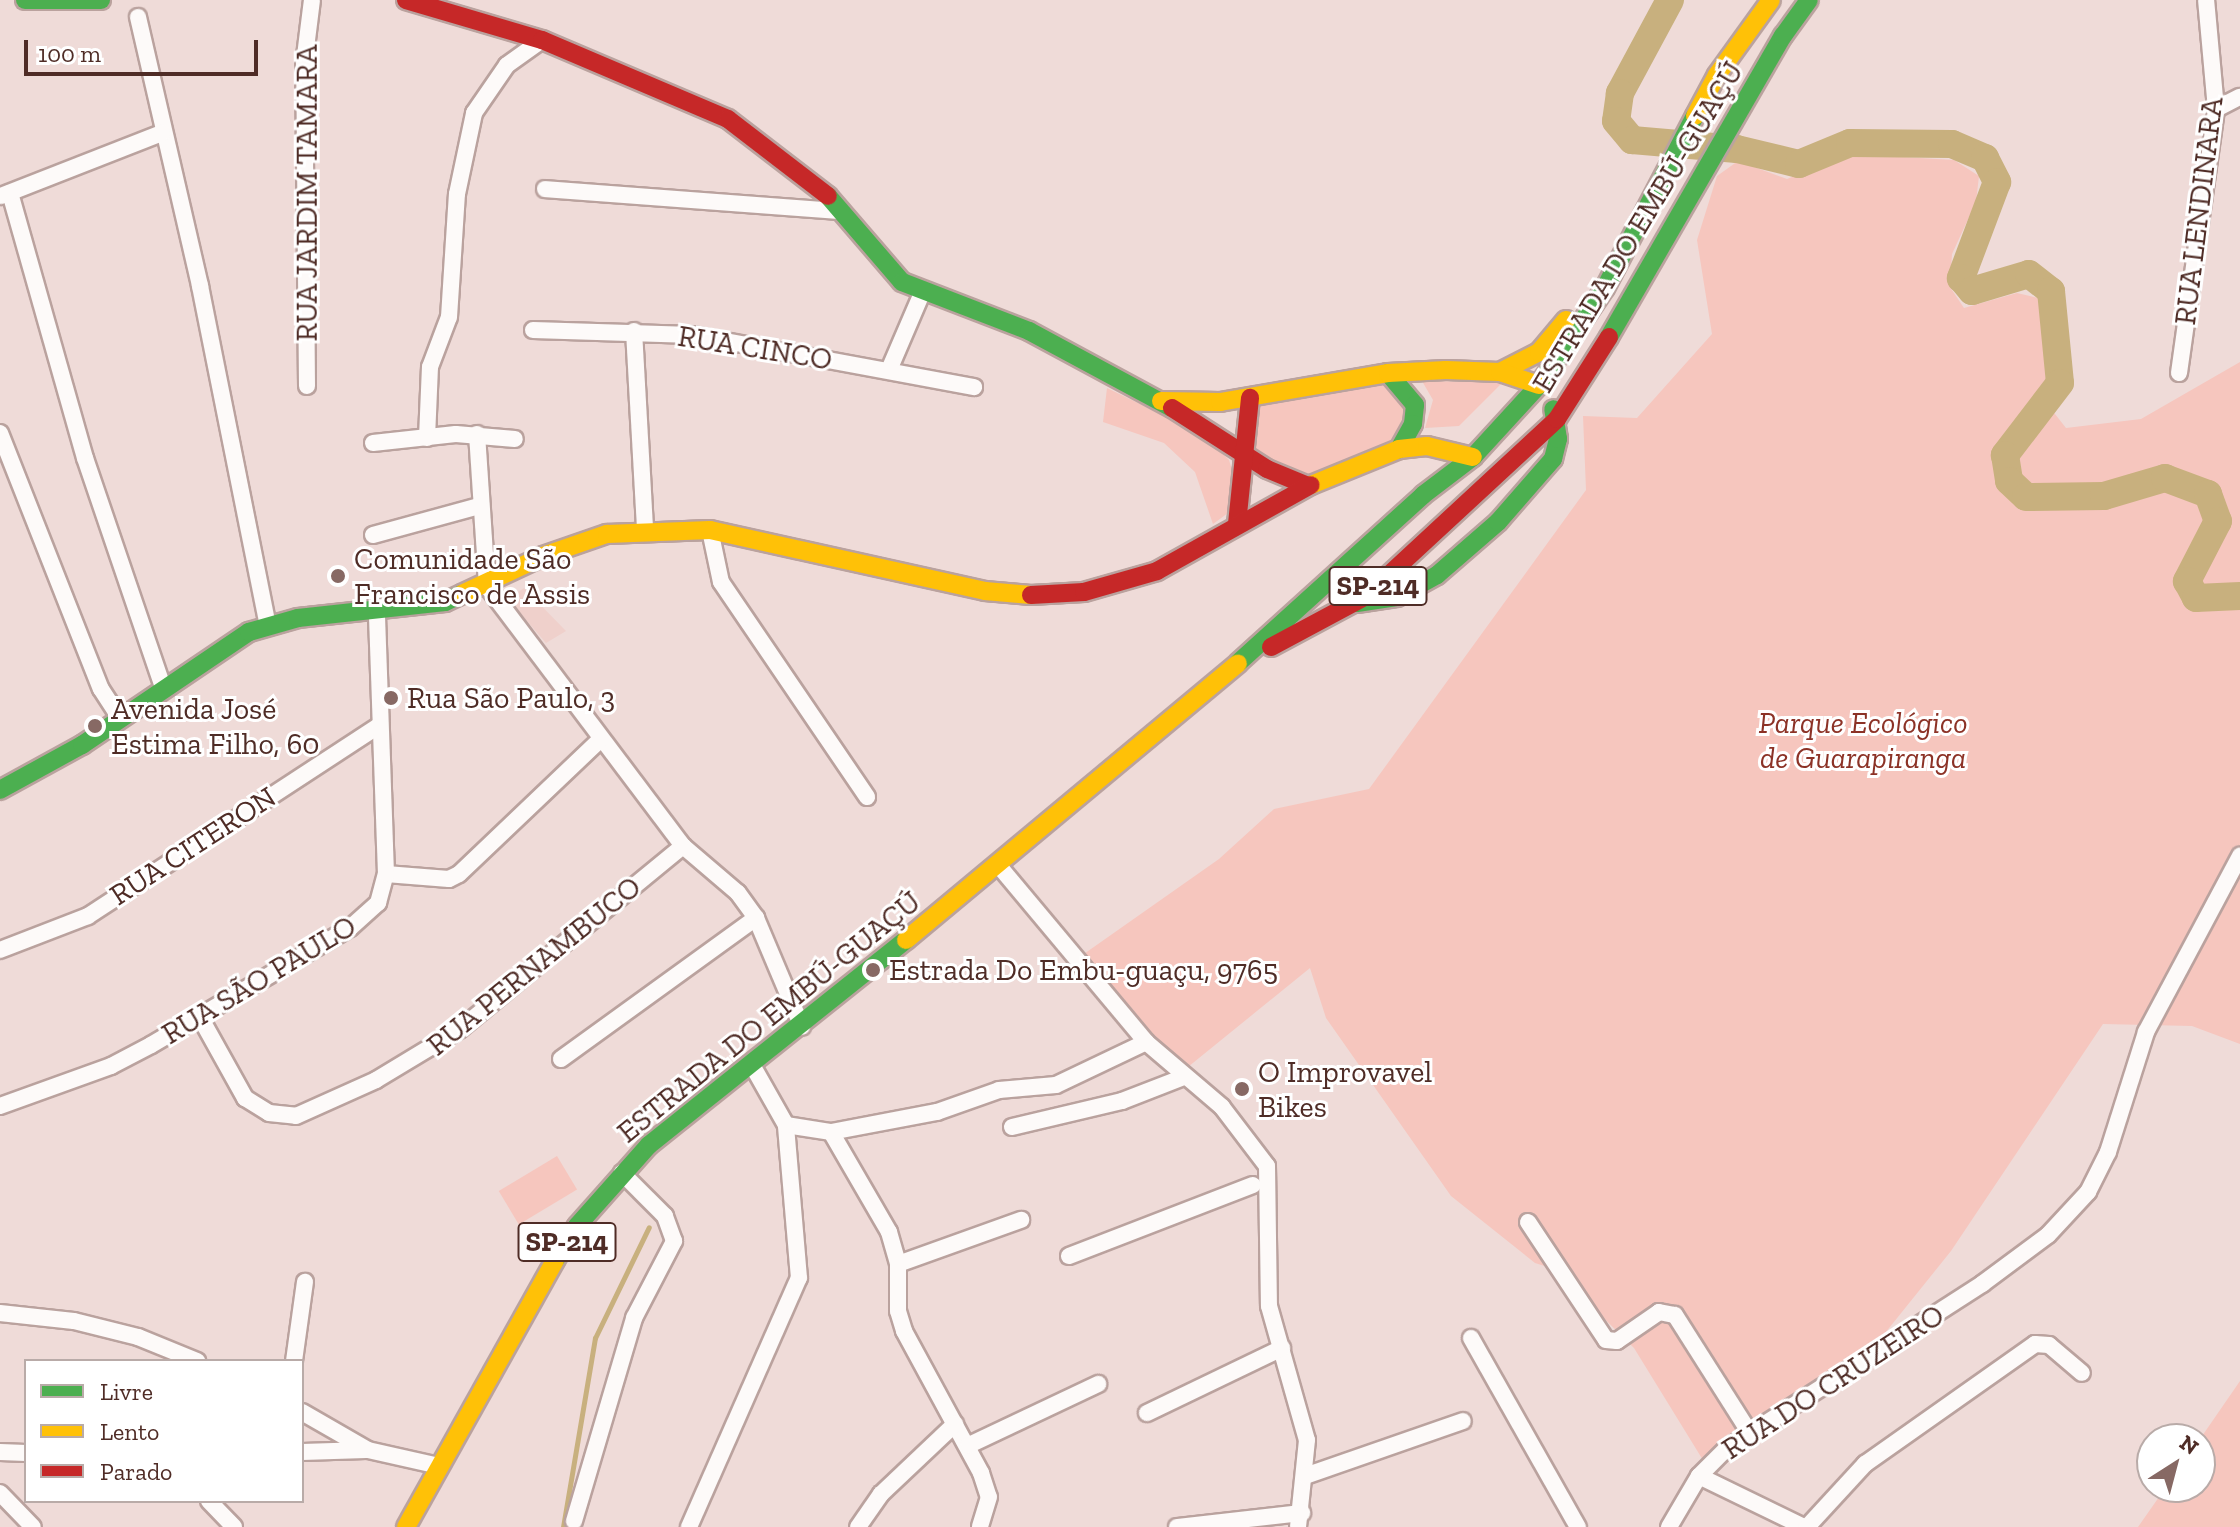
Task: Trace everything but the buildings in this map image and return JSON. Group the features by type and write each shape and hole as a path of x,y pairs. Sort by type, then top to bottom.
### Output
{"main road":[{"path":"25,0 101,0"},
{"path":"406,0 542,40 728,119 816,182 884,265 922,293 1029,331 1161,401 1246,456 1308,486"},
{"name":"ESTRADA DO EMBÚ-GUAÇÚ","path":"406,1527 523,1311 577,1226 649,1145 802,1027 1233,668 1423,495 1473,457 1539,385 1605,288 1717,75 1771,0"},
{"name":"ESTRADA DO EMBÚ-GUAÇÚ","path":"1233,668 1357,603 1501,474 1557,419 1676,228 1752,90 1809,0"},
{"path":"1500,372 1550,341 1634,232"},
{"path":"1161,401 1250,398 1388,373 1500,372 1539,385 1557,419 1553,459 1498,522 1437,575 1397,597 1357,603"},
{"path":"1388,373 1412,395 1415,405 1413,424 1399,449"},
{"path":"1237,524 1250,398"},
{"path":"0,790 82,745 229,644 268,625 298,618 421,609 487,586 578,542 645,529 710,530 942,582 1048,596 1134,581 1308,486 1399,449 1437,447 1473,457 1501,474"}],"street":[{"name":"RUA JARDIM TAMARA","path":"307,386 304,64 312,0"},
{"name":"RUA LENDINARA","path":"2179,373 2216,109 2206,0"},
{"path":"138,17 162,133 200,286 268,625"},
{"path":"427,438 430,367 449,317 457,194 474,113 507,65 542,40"},
{"path":"2216,109 2240,97"},
{"path":"162,133 5,195 85,458 163,687"},
{"path":"545,189 841,211"},
{"path":"889,370 922,293"},
{"name":"RUA CINCO","path":"533,330 693,335 974,387"},
{"path":"634,331 645,529"},
{"path":"0,433 101,689 119,717"},
{"path":"477,434 479,506 487,586 683,846 738,893 756,918 802,1027"},
{"path":"373,443 477,434 515,439"},
{"path":"373,535 479,506"},
{"path":"710,530 721,582 867,797"},
{"name":"RUA SÃO PAULO","path":"0,1106 111,1066 365,919 378,903 386,874 378,726 377,613"},
{"name":"RUA CITERON","path":"0,950 88,916 378,726"},
{"path":"386,874 449,879 459,874 601,739"},
{"name":"RUA PERNAMBUCO","path":"200,1017 245,1098 269,1113 296,1116 376,1080 459,1030 683,846"},
{"name":"RUA DO CRUZEIRO","path":"1669,1527 1699,1476 1750,1433 2048,1235 2088,1192 2108,1152 2146,1032 2240,856"},
{"path":"999,866 1146,1042 1242,1127 1261,1181 1265,1274 1307,1440 1300,1520 1177,1527"},
{"path":"561,1059 756,918"},
{"path":"786,1125 831,1132 937,1112 999,1090 1056,1085 1146,1042"},
{"path":"689,1527 799,1278 786,1125 752,1065"},
{"path":"1012,1127 1122,1101 1184,1077"},
{"path":"831,1132 883,1218 898,1264 898,1311 904,1331 969,1445 989,1497 980,1527"},
{"path":"574,1521 634,1318 674,1241 673,1229 622,1173"},
{"path":"1069,1256 1261,1181"},
{"path":"898,1264 1021,1220"},
{"path":"1528,1222 1606,1340 1617,1341 1659,1312 1675,1315 1750,1433"},
{"path":"294,1359 305,1282"},
{"path":"0,1313 74,1321 138,1337 192,1359"},
{"path":"1471,1338 1578,1527"},
{"path":"1699,1476 1806,1527 1865,1464 2035,1344 2049,1345 2082,1373"},
{"path":"1147,1413 1282,1348"},
{"path":"969,1445 1098,1384"},
{"path":"304,1413 368,1450"},
{"path":"1305,1476 1463,1421"},
{"path":"858,1527 881,1494 955,1424"},
{"path":"304,1452 368,1450 439,1466"},
{"path":"0,1452 24,1453"},
{"path":"0,1493 33,1527"},
{"path":"211,1503 234,1527"}],"shaded area":[{"path":"524,588 566,631 546,643 508,599"}],"green space":[{"name":"Parque Ecológico de Guarapiranga","path":"1851,154 1954,160 1979,176 1976,202 1952,254 1950,287 1964,308 2017,293 2038,298 2051,356 2044,400 2066,428 2141,419 2240,362 2240,1044 2192,1026 2103,1024 1951,1251 1873,1348 1706,1465 1634,1348 1554,1269 1535,1263 1451,1196 1326,1018 1310,968 1183,1071 1146,1042 1081,956 1219,859 1274,809 1369,789 1586,490 1583,416 1637,418 1712,334 1697,240 1717,176 1738,161 1787,179"},
{"path":"1382,375 1409,395 1396,449 1312,483 1247,454 1251,399"},
{"path":"1422,381 1503,382 1459,426 1425,428 1433,400"},
{"path":"1107,388 1204,435 1229,460 1237,486 1228,513 1213,524 1195,472 1164,443 1103,422"},
{"path":"557,1156 577,1189 519,1224 499,1191"},
{"path":"2240,1381 2240,1527 2138,1527 2155,1503 2216,1503 2216,1423 2211,1423"}],"waterway":[{"path":"1670,0 1620,93 1616,121 1632,140 1737,149 1799,164 1850,143 1952,144 1985,158 1997,182 1961,278 1972,291 2029,274 2051,291 2060,383 2005,455 2009,481 2026,497 2104,496 2165,478 2208,494 2218,521 2187,581 2196,598 2240,596"},
{"path":"563,1527 595,1338 649,1227"}],"traffic: fast":[{"path":"25,0 101,0"},
{"path":"1609,337 1783,36 1809,0"},
{"path":"1238,663 1423,495 1473,457 1539,385 1605,288 1695,116"},
{"path":"828,196 902,282 1029,331 1172,408"},
{"path":"1388,373 1415,405 1413,424 1399,449"},
{"path":"1357,603 1397,597 1437,575 1498,522 1553,459 1558,439 1553,409"},
{"path":"0,790 82,745 249,632 298,618 445,602 462,594"},
{"path":"555,1260 577,1226 649,1145 906,940"}],"traffic: slow":[{"path":"1695,116 1717,75 1771,0"},
{"path":"1500,372 1539,352 1566,320"},
{"path":"1161,401 1220,402 1388,373 1446,370 1500,372 1539,385"},
{"path":"1311,485 1399,449 1427,446 1473,457"},
{"path":"462,594 543,556 607,534 710,530 985,591 1031,595"},
{"path":"906,940 1238,663"},
{"path":"406,1527 555,1260"}],"traffic: jam":[{"path":"406,0 542,40 728,119 828,196"},
{"path":"1271,647 1366,596 1557,419 1609,337"},
{"path":"1237,524 1250,398"},
{"path":"1172,408 1267,469 1308,486"},
{"path":"1031,595 1084,592 1157,571 1311,485"}],"place":[{"name":"Comunidade São Francisco de Assis","path":"338,576"},
{"name":"Rua São Paulo, 3","path":"391,698"},
{"name":"Avenida José Estima Filho, 60","path":"95,726"},
{"name":"Estrada Do Embu-guaçu, 9765","path":"873,970"},
{"name":"O Improvavel Bikes","path":"1242,1089"}]}
